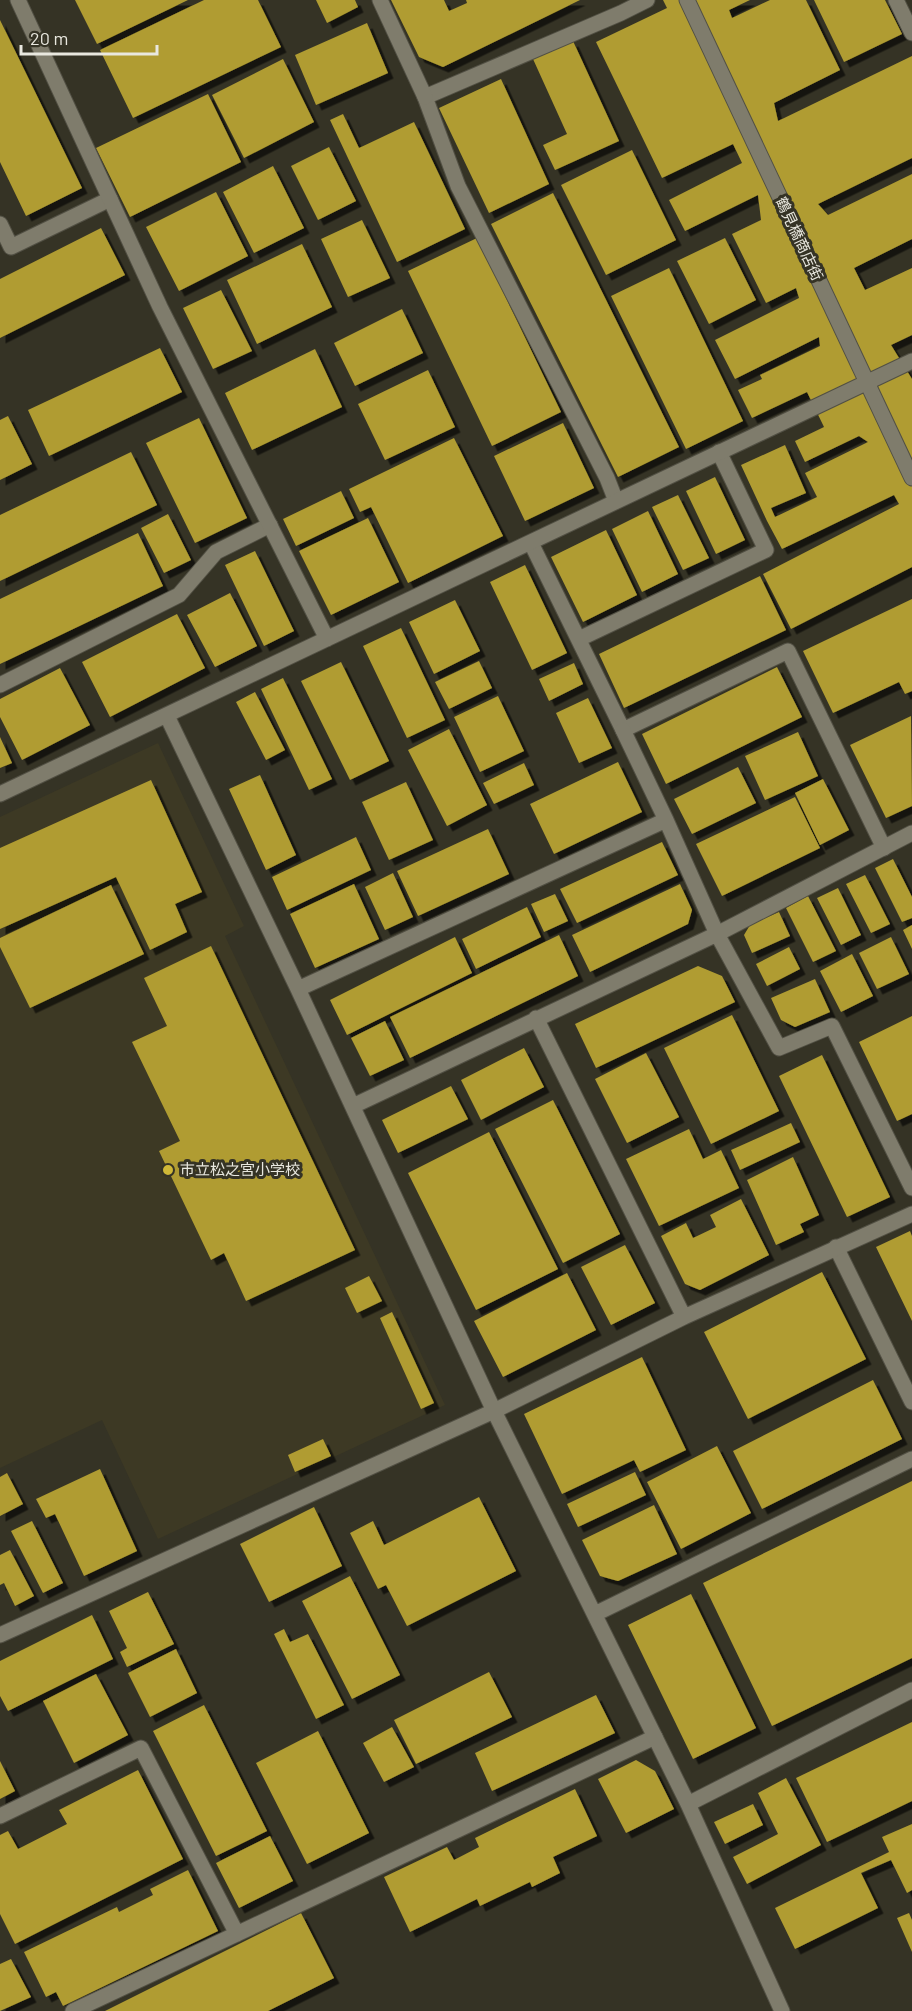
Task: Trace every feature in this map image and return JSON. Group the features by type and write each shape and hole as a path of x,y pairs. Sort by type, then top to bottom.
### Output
{"street":[{"path":"18,0 160,307 327,639"},
{"path":"380,0 425,97 458,186 607,478 616,501"},
{"path":"425,97 647,0"},
{"name":"鶴見橋商店街","path":"687,0 912,478"},
{"path":"896,0 912,33"},
{"path":"0,224 11,247 110,199"},
{"path":"0,794 912,361"},
{"path":"579,639 766,550 719,452"},
{"path":"0,685 179,595 216,552 270,525"},
{"path":"531,543 666,820 717,934 779,1048 832,1026 912,1188"},
{"path":"623,730 788,651 884,848"},
{"path":"167,716 353,1106 494,1412 688,1804 782,2011"},
{"path":"298,989 666,820"},
{"path":"353,1106 717,934 912,833"},
{"path":"536,1018 684,1317"},
{"path":"0,1635 494,1412 684,1317 912,1214"},
{"path":"836,1247 912,1402"},
{"path":"594,1614 912,1459"},
{"path":"688,1804 912,1690"},
{"path":"73,2011 655,1737"},
{"path":"0,1816 141,1748 237,1934"}],"shaded area":[{"name":"市立松之宮小学校","path":"158,743 244,926 225,936 445,1405 158,1539 102,1420 0,1468 0,817"}],"building":[{"path":"75,0 188,0 97,44"},
{"path":"204,0 258,0 281,47 133,118 100,50"},
{"path":"316,0 355,0 358,7 327,23"},
{"path":"391,0 444,0 449,11 467,3 466,0 580,0 443,67 419,57"},
{"path":"663,0 750,0 729,10 732,18 770,0 806,0 840,70 774,103 778,121 912,56 912,158 818,204 828,215 912,174 912,239 854,268 865,290 912,268 912,335 891,345 912,379 912,567 791,629 763,574 899,504 894,495 782,549 767,521 741,465 785,445 806,493 771,508 775,517 817,497 805,473 868,442 859,436 805,462 795,441 824,427 807,392 752,418 738,390 762,379 760,375 820,346 819,337 735,379 715,340 799,298 796,288 766,303 732,234 761,220 758,195 685,231 669,200 742,163 733,144 662,178 596,42 667,8"},
{"path":"814,0 885,0 902,34 844,62"},
{"path":"0,20 82,188 26,216 0,162"},
{"path":"367,23 388,73 316,105 295,55"},
{"path":"573,41 619,141 555,170 543,145 567,134 533,59"},
{"path":"283,59 314,122 244,158 212,95"},
{"path":"501,79 549,184 489,213 439,108"},
{"path":"208,94 241,162 130,217 96,148"},
{"path":"343,114 359,148 414,122 465,229 397,262 330,120"},
{"path":"329,147 356,201 318,220 291,166"},
{"path":"632,150 676,240 606,275 561,185"},
{"path":"273,166 304,228 254,253 223,192"},
{"path":"216,192 248,256 179,291 146,227"},
{"path":"553,193 679,447 618,477 491,224"},
{"path":"362,220 390,278 348,297 321,239"},
{"path":"101,228 125,275 0,338 0,279"},
{"path":"477,238 561,412 492,446 408,271"},
{"path":"725,238 756,300 709,324 677,261"},
{"path":"302,244 332,307 257,344 227,280"},
{"path":"669,268 743,421 686,449 611,296"},
{"path":"221,290 252,351 213,369 183,308"},
{"path":"402,309 423,353 355,386 334,343"},
{"path":"160,348 182,392 49,456 28,410"},
{"path":"315,349 342,407 252,450 225,393"},
{"path":"428,370 455,427 385,460 358,404"},
{"path":"8,416 32,464 0,480 0,420"},
{"path":"199,418 247,518 195,543 146,443"},
{"path":"563,423 594,488 525,521 494,456"},
{"path":"454,438 503,536 408,583 371,507 360,512 349,489"},
{"path":"131,452 157,505 0,581 0,515"},
{"path":"715,477 745,540 716,554 686,491"},
{"path":"341,491 354,518 296,546 283,519"},
{"path":"678,495 709,558 683,570 652,507"},
{"path":"648,511 678,574 642,592 612,529"},
{"path":"168,514 191,560 164,573 141,528"},
{"path":"368,518 399,582 331,615 299,551"},
{"path":"606,530 637,595 583,622 551,557"},
{"path":"138,533 163,586 0,664 0,599"},
{"path":"255,551 294,631 264,646 225,565"},
{"path":"525,565 567,653 532,670 490,582"},
{"path":"760,576 786,630 624,708 599,654"},
{"path":"230,593 257,646 215,667 187,615"},
{"path":"912,599 912,691 905,694 899,682 833,713 803,651"},
{"path":"455,600 480,651 434,674 409,622"},
{"path":"177,614 205,668 110,717 82,662"},
{"path":"401,628 445,720 407,738 363,646"},
{"path":"479,661 492,688 449,709 435,682"},
{"path":"341,662 389,761 350,780 301,681"},
{"path":"574,663 583,684 549,701 539,679"},
{"path":"777,667 802,717 666,784 642,734"},
{"path":"60,668 90,725 22,760 0,717 0,699"},
{"path":"283,678 332,779 309,790 261,689"},
{"path":"255,692 285,750 266,760 236,702"},
{"path":"498,696 524,751 480,772 454,717"},
{"path":"588,698 612,748 579,763 556,713"},
{"path":"911,716 912,806 886,818 850,745"},
{"path":"449,729 487,805 447,826 408,750"},
{"path":"798,732 818,776 765,800 745,756"},
{"path":"0,737 12,763 0,768"},
{"path":"618,762 642,812 554,854 530,804"},
{"path":"524,763 534,785 494,804 483,783"},
{"path":"738,767 756,803 692,834 674,799"},
{"path":"260,775 296,855 266,870 229,789"},
{"path":"823,779 849,830 820,845 795,793"},
{"path":"151,780 202,892 175,904 187,932 150,950 116,877 0,929 0,848"},
{"path":"406,782 433,840 389,860 362,802"},
{"path":"795,797 820,848 722,896 696,844"},
{"path":"488,829 509,874 418,916 397,871"},
{"path":"356,837 371,870 287,910 272,877"},
{"path":"662,842 678,875 577,923 560,889"},
{"path":"893,859 912,897 912,918 902,922 875,868"},
{"path":"393,873 413,917 385,930 365,887"},
{"path":"865,875 890,924 871,933 846,884"},
{"path":"354,884 379,939 315,968 290,914"},
{"path":"680,884 692,910 688,924 590,972 572,935"},
{"path":"111,885 144,954 30,1008 0,947 0,938"},
{"path":"838,888 861,935 841,945 817,898"},
{"path":"555,894 568,921 544,932 531,904"},
{"path":"808,896 836,951 813,962 786,908"},
{"path":"527,907 541,937 476,969 462,939"},
{"path":"779,912 790,936 752,953 744,935 750,925"},
{"path":"912,925 912,949 903,930"},
{"path":"559,935 578,976 410,1058 390,1017"},
{"path":"455,937 472,973 347,1035 330,1000"},
{"path":"891,937 909,974 877,989 859,953"},
{"path":"211,946 355,1250 246,1301 224,1253 211,1260 159,1151 180,1141 132,1042 167,1026 144,978"},
{"path":"789,947 800,969 767,986 756,964"},
{"path":"852,954 873,996 841,1012 820,971"},
{"path":"698,966 722,976 735,1002 596,1068 575,1024"},
{"path":"815,979 830,1012 795,1027 781,1020 771,998"},
{"path":"732,1015 779,1111 711,1144 664,1048"},
{"path":"912,1016 912,1114 897,1121 859,1042"},
{"path":"385,1021 404,1060 370,1076 351,1038"},
{"path":"524,1048 544,1087 481,1120 461,1080"},
{"path":"646,1053 679,1117 627,1143 595,1079"},
{"path":"822,1055 890,1197 847,1217 779,1076"},
{"path":"451,1086 468,1119 398,1153 382,1120"},
{"path":"553,1100 620,1234 563,1263 495,1129"},
{"path":"791,1123 800,1142 740,1170 731,1150"},
{"path":"689,1129 703,1159 721,1150 739,1188 659,1226 626,1159"},
{"path":"489,1132 558,1269 476,1310 408,1173"},
{"path":"793,1157 819,1215 800,1224 804,1232 776,1245 747,1180"},
{"path":"741,1199 769,1255 700,1290 685,1284 661,1236 686,1223 693,1238 716,1227 710,1215"},
{"path":"910,1231 912,1236 912,1321 876,1247"},
{"path":"625,1245 655,1303 611,1325 581,1267"},
{"path":"822,1272 866,1359 748,1419 704,1332"},
{"path":"567,1273 596,1330 503,1377 474,1321"},
{"path":"369,1276 382,1301 357,1313 345,1288"},
{"path":"392,1312 434,1403 421,1409 380,1318"},
{"path":"642,1357 686,1450 640,1472 634,1460 562,1494 524,1414"},
{"path":"873,1380 902,1439 762,1509 733,1451"},
{"path":"323,1439 331,1456 295,1472 288,1455"},
{"path":"717,1446 751,1513 681,1549 647,1482"},
{"path":"100,1469 137,1551 84,1576 55,1514 46,1518 36,1499"},
{"path":"635,1472 646,1495 578,1527 567,1504"},
{"path":"7,1473 23,1504 0,1516 0,1477"},
{"path":"912,1481 912,1658 772,1726 703,1583"},
{"path":"479,1497 516,1571 407,1626 386,1585 378,1589 350,1533 373,1521 384,1545"},
{"path":"654,1505 677,1554 618,1581 600,1576 582,1540"},
{"path":"314,1507 342,1566 269,1602 240,1544"},
{"path":"32,1521 63,1583 43,1593 11,1531"},
{"path":"10,1550 34,1596 15,1606 4,1583 0,1585 0,1555"},
{"path":"350,1576 400,1675 352,1699 302,1601"},
{"path":"148,1592 174,1644 127,1667 120,1652 127,1648 109,1611"},
{"path":"691,1594 756,1728 693,1759 628,1625"},
{"path":"92,1615 113,1659 8,1711 0,1696 0,1661"},
{"path":"284,1629 290,1642 308,1634 344,1705 316,1719 274,1634"},
{"path":"176,1649 197,1693 150,1717 128,1673"},
{"path":"489,1672 512,1717 416,1764 394,1720"},
{"path":"96,1674 128,1735 74,1763 43,1701"},
{"path":"596,1695 615,1733 492,1791 475,1753"},
{"path":"204,1705 267,1831 216,1856 153,1731"},
{"path":"912,1722 912,1801 827,1842 796,1778"},
{"path":"392,1727 414,1767 384,1782 363,1743"},
{"path":"318,1731 369,1833 307,1864 256,1763"},
{"path":"636,1760 655,1771 674,1809 626,1833 598,1779"},
{"path":"0,1761 15,1791 0,1799"},
{"path":"138,1770 183,1859 15,1944 0,1914 0,1835 8,1831 18,1849 67,1824 59,1810"},
{"path":"786,1778 821,1845 747,1884 733,1857 778,1834 758,1793"},
{"path":"575,1789 597,1836 553,1857 560,1873 532,1887 530,1882 480,1906 477,1899 410,1932 384,1877 447,1847 454,1860 479,1847 475,1838"},
{"path":"753,1804 763,1825 725,1844 714,1822"},
{"path":"912,1824 912,1890 907,1893 891,1860 861,1873 878,1908 795,1949 775,1908 889,1852 882,1837"},
{"path":"270,1836 293,1881 239,1908 216,1863"},
{"path":"188,1870 218,1931 63,2006 56,1992 46,1997 24,1952 117,1907 119,1912 153,1895 150,1889"},
{"path":"301,1913 334,1978 268,2011 105,2011"},
{"path":"909,1913 912,1920 912,1952 897,1918"},
{"path":"11,1959 31,1997 0,2011 0,1964"}],"place":[{"name":"市立松之宮小学校","path":"168,1170"}]}
